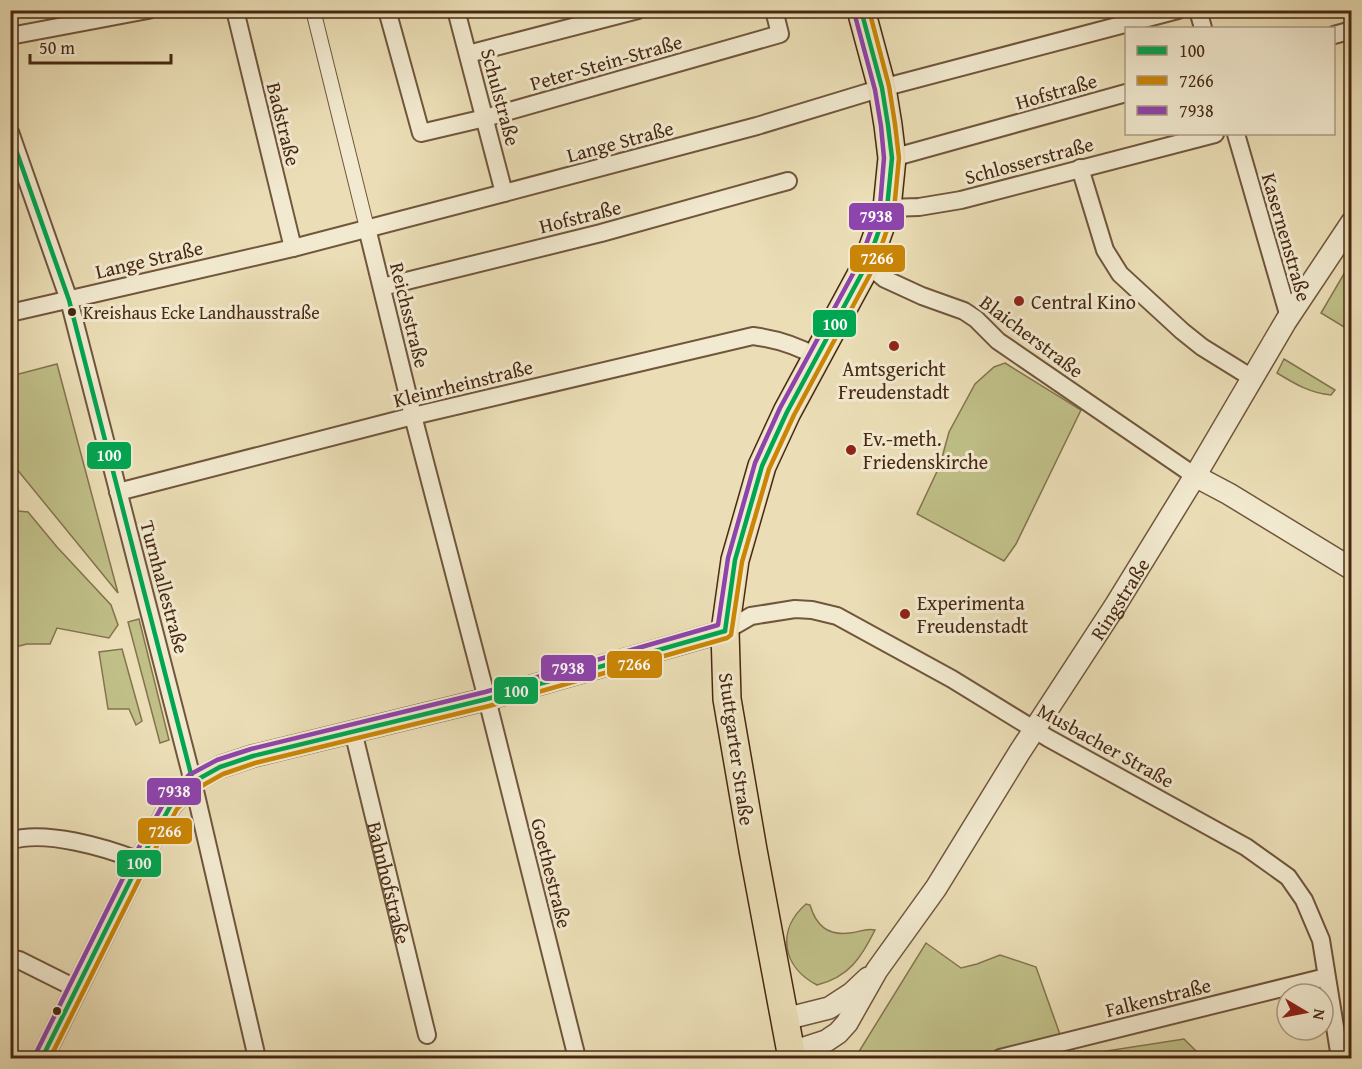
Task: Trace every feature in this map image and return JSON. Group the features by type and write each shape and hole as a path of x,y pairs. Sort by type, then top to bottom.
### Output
{"main road":[{"name":"Stuttgarter Straße","path":"793,1056 753,850 727,699 725,632 735,560 762,466 787,412 867,264 887,208 892,158 882,88 861,10"}],"street":[{"path":"10,36 148,10"},
{"name":"Badstraße","path":"235,10 293,248"},
{"name":"Reichsstraße","path":"313,10 413,416 487,699"},
{"name":"Peter-Stein-Straße","path":"387,10 421,133 485,118 780,34 774,10"},
{"name":"Schulstraße","path":"456,10 504,193"},
{"path":"468,54 638,10"},
{"name":"Lange Straße","path":"10,313 293,248 757,126 882,88 1178,10"},
{"path":"1198,10 1203,27"},
{"path":"1335,35 1352,30"},
{"name":"Hofstraße","path":"892,158 1125,93"},
{"name":"Turnhallestraße","path":"10,132 69,300 193,782 257,1059"},
{"name":"Schlosserstraße","path":"887,208 919,207 961,200 1211,135"},
{"name":"Kasernenstraße","path":"1236,135 1289,317"},
{"path":"1080,168 1105,250 1120,273 1189,336 1252,378"},
{"name":"Hofstraße","path":"382,287 601,233 788,181"},
{"name":"Ringstraße","path":"793,1056 838,1033 861,1000 877,970 936,888 1034,730 1115,606 1196,476 1289,317 1352,222"},
{"name":"Blaicherstraße","path":"867,264 885,279 922,296 964,311 976,319 998,341 1196,476"},
{"name":"Kleinrheinstraße","path":"118,492 413,416 753,336 778,340 817,357"},
{"path":"1196,476 1352,569"},
{"name":"Musbacher Straße","path":"725,632 750,616 795,609 812,610 837,616 931,667 1034,730 1246,847 1288,877 1304,900 1321,940 1340,1059"},
{"path":"42,1059 140,861 171,805 193,782 220,766 487,699 725,632"},
{"name":"Goethestraße","path":"487,699 577,1059"},
{"name":"Bahnhofstraße","path":"353,731 427,1035"},
{"path":"10,841 51,839 90,845 140,861"},
{"path":"10,958 19,960 77,989"},
{"name":"Ringstraße","path":"785,1019 829,1008 852,993 877,970"},
{"name":"Falkenstraße","path":"1000,1059 1326,977"}],"shaded area":[{"path":"1345,272 1351,276 1352,325 1349,330 1321,313"},
{"path":"1284,359 1335,390 1331,395 1309,390 1277,373"},
{"path":"1005,363 1081,410 1016,544 1004,561 917,514 940,465 949,432 975,384 994,367"},
{"path":"57,364 118,593 11,462 11,376"},
{"path":"16,501 18,511 28,512 111,605 118,625 109,638 57,628 50,644 27,644 11,648 10,502"},
{"path":"139,619 169,740 160,743 128,622"},
{"path":"122,649 142,721 136,725 129,709 108,709 99,652"},
{"path":"806,904 810,905 819,923 829,931 854,933 868,929 875,930 853,965 838,977 817,985 796,968 787,948 790,925 796,914"},
{"path":"926,943 961,968 1000,955 1036,967 1068,1057 1184,1039 1203,1058 855,1058"}],"transit line":[{"name":"100","path":"725,631 735,560 762,466 787,412 867,264 887,208 892,158 888,125 882,88 861,10"},
{"name":"7266","path":"50,1058 177,809 198,788 223,774 255,763 489,706 731,635 742,562 769,469 794,415 874,267 894,210 899,158 895,124 889,86 869,10"},
{"name":"7938","path":"35,1055 133,858 165,801 189,775 217,760 251,749 485,692 718,625 728,558 755,463 780,408 860,261 880,206 884,158 881,126 875,90 854,12"},
{"name":"100","path":"10,133 69,300 193,782"},
{"name":"100","path":"42,1058 140,861 171,805 193,782 220,767 253,756 487,699 725,631"}],"place":[{"name":"Central Kino","path":"1019,301"},
{"name":"Kreishaus Ecke Landhausstraße","path":"72,312"},
{"name":"Amtsgericht Freudenstadt","path":"894,346"},
{"name":"Ev.-meth. Friedenskirche","path":"851,450"},
{"name":"Experimenta Freudenstadt","path":"905,614"}]}
